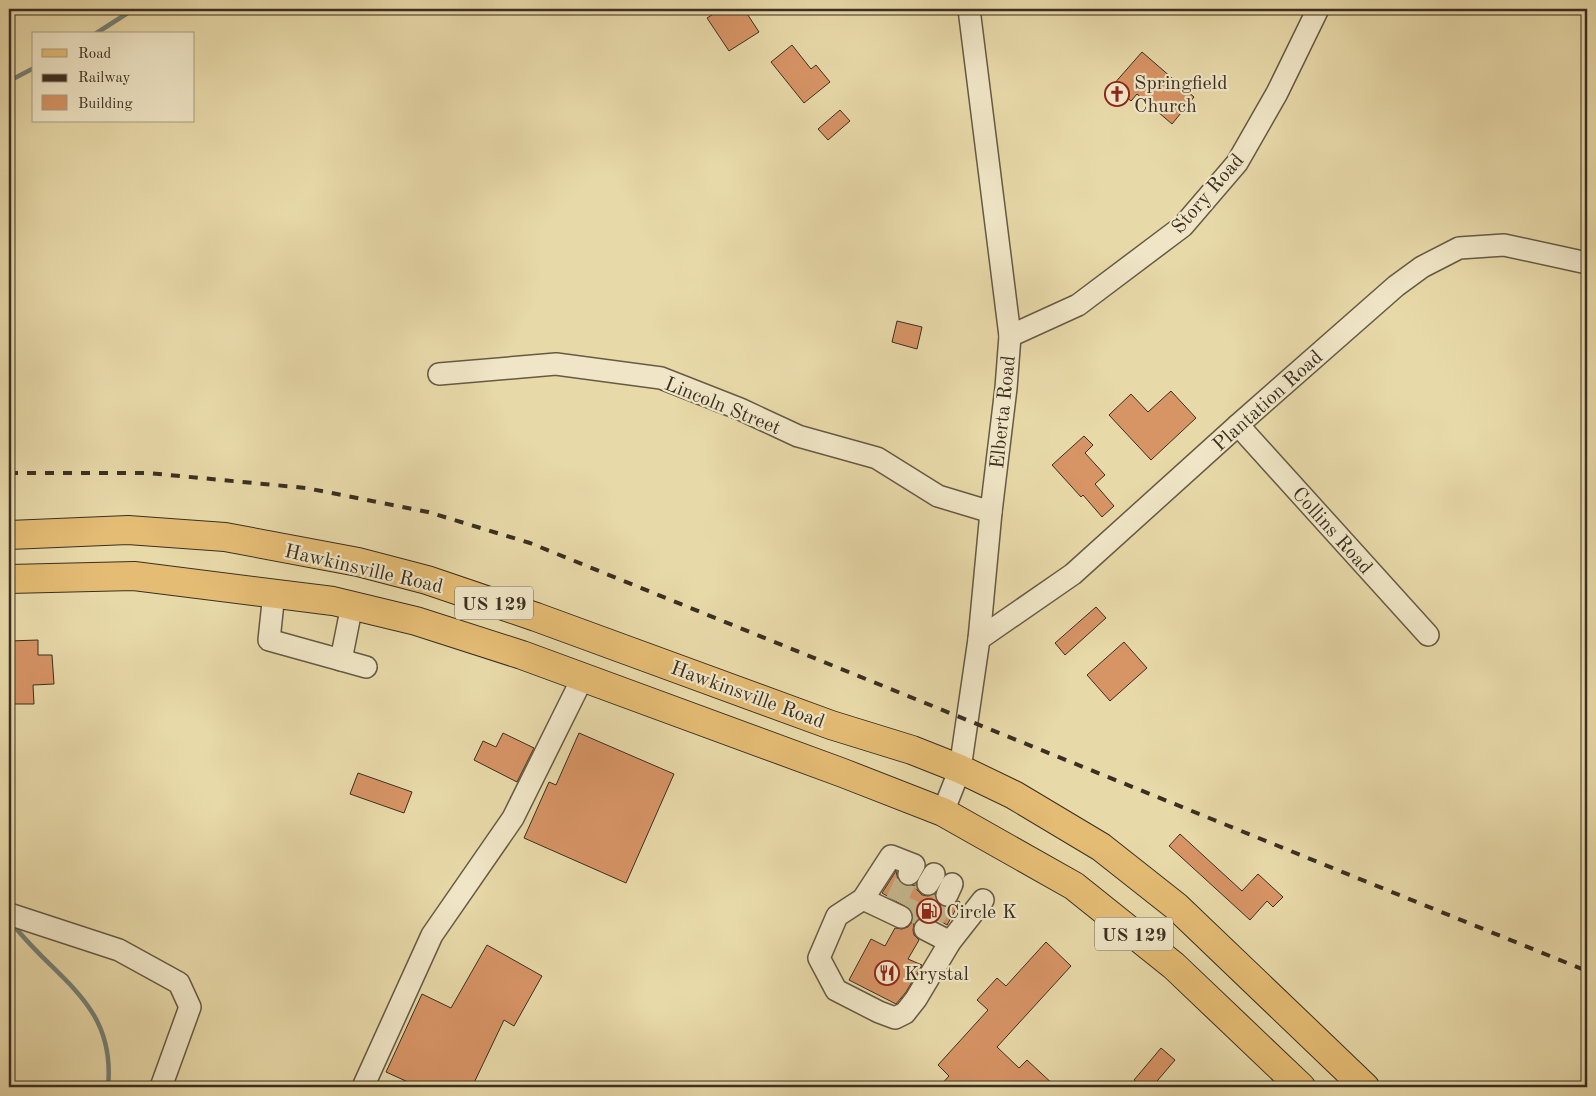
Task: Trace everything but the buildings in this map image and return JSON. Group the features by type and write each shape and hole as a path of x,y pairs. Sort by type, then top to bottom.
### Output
{"main road":[{"name":"Hawkinsville Road","path":"9,534 128,530 225,537 358,562 427,580 536,616 831,725 912,750 960,769"},
{"name":"Hawkinsville Road","path":"9,579 134,576 333,601 416,620 522,654 943,812"},
{"name":"US 129","path":"960,769 1014,794 1101,847 1177,907 1365,1087"},
{"name":"US 129","path":"943,812 1074,886 1174,966 1301,1087"}],"street":[{"name":"Elberta Road","path":"943,812 960,769 979,639 1010,336 970,9"},
{"name":"Story Road","path":"1010,336 1078,305 1183,226 1237,163 1277,93 1318,9"},
{"name":"Plantation Road","path":"979,639 1073,574 1396,286 1422,267 1459,248 1504,245 1587,262"},
{"name":"Lincoln Street","path":"439,374 556,364 661,378 740,409 798,436 876,458 938,496 991,512"},
{"name":"Collins Road","path":"1238,425 1428,634"},
{"path":"274,593 269,640 366,667"},
{"path":"341,660 352,605"},
{"path":"363,1087 432,935 513,818 583,677"},
{"path":"909,874 914,865 891,856 863,899 837,916 819,958 836,990 895,1018 905,1013 916,999 950,942 983,900"},
{"path":"863,899 896,910"},
{"path":"9,914 119,950 178,983 190,1007 161,1087"},
{"path":"929,926 950,942"}],"waterway":[{"path":"98,32 134,9"},
{"path":"9,81 32,69"},
{"path":"15,927 66,980 94,1015 103,1035 108,1059 108,1087"}],"tunnel":[{"path":"896,901 909,874"},
{"path":"909,921 928,884"},
{"path":"934,918 947,895"}],"railway":[{"path":"9,473 148,473 306,488 428,512 530,543 1587,971"}],"place":[{"name":"Springfield Church","path":"1117,94"},
{"name":"Circle K","path":"929,911"},
{"name":"Krystal","path":"887,973"}]}
